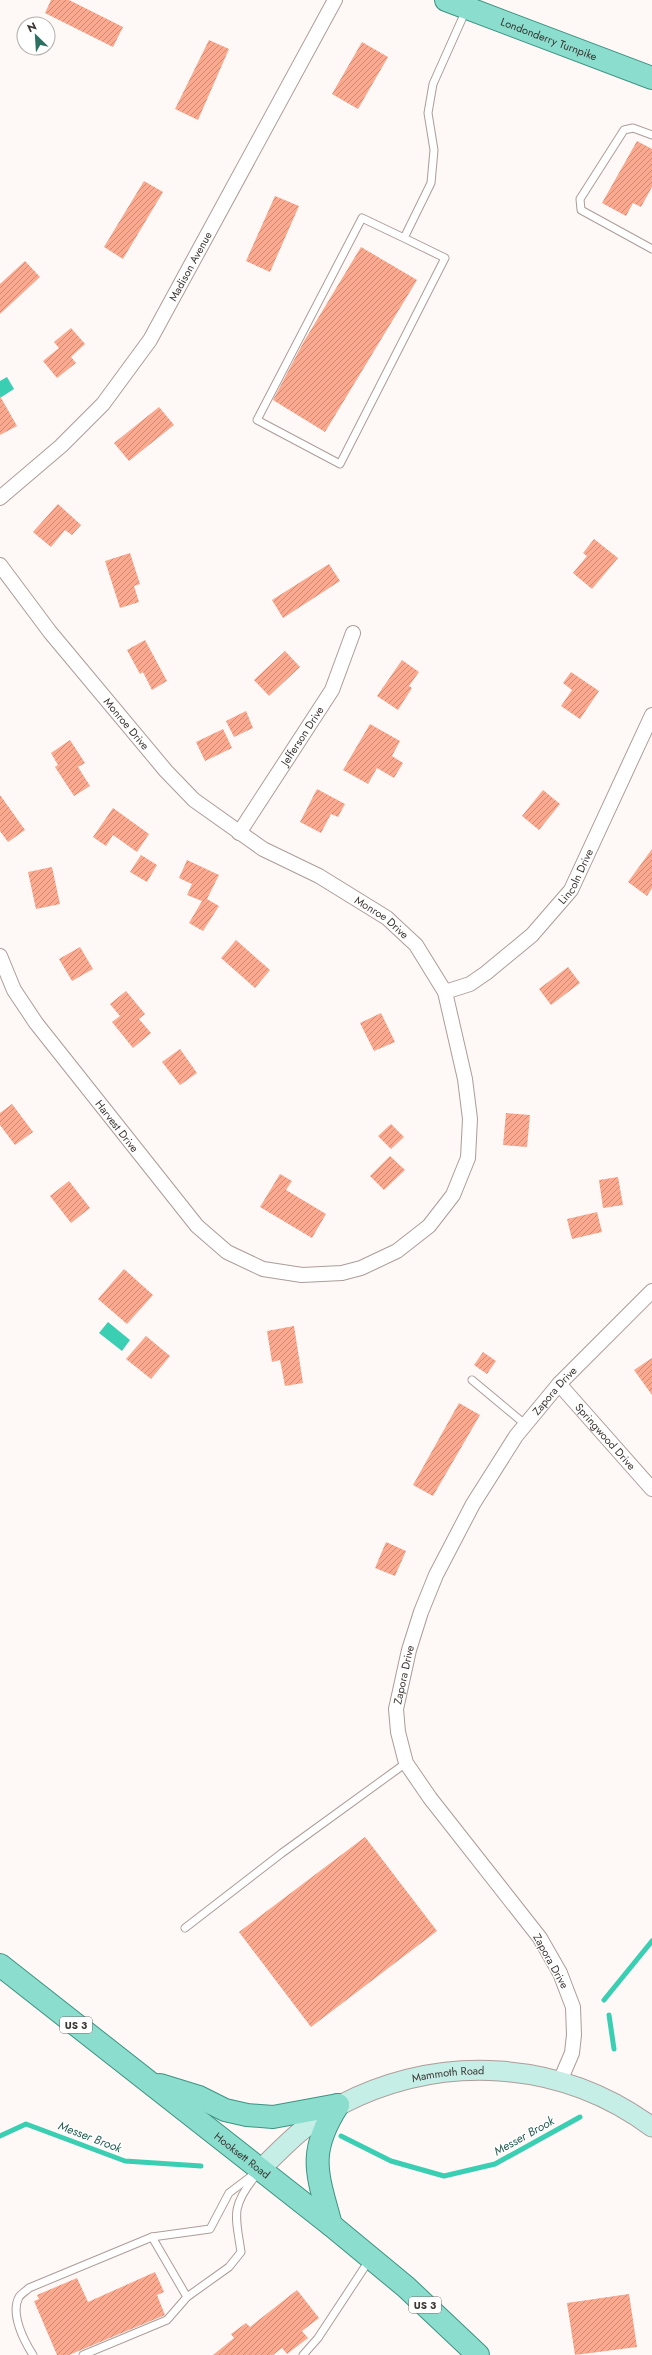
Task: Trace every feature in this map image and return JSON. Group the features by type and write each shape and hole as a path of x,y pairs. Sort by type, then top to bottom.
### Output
{"main road":[{"name":"Londonderry Turnpike","path":"446,0 652,78"},
{"name":"Hooksett Road","path":"0,1965 331,2225 370,2259 406,2287 478,2355"},
{"name":"Mammoth Road","path":"260,2170 288,2142 338,2105 391,2083 448,2071 479,2069 505,2071 532,2074 560,2081 604,2098 635,2114 652,2127"},
{"path":"148,2082 199,2097 225,2110 247,2115 273,2116 338,2105"},
{"path":"331,2225 317,2173 317,2152 328,2121 338,2105"}],"street":[{"name":"Madison Avenue","path":"0,498 61,446 103,404 150,340 335,0"},
{"name":"Monroe Drive","path":"0,565 50,632 166,771 194,800 263,849 319,876 387,918 416,945 428,961 445,992 465,1079 470,1119 468,1158 453,1195 429,1226 397,1251 361,1268 342,1273 302,1275 263,1269"},
{"name":"Jefferson Drive","path":"239,833 332,690 354,633"},
{"name":"Lincoln Drive","path":"445,992 470,984 486,973 532,935 571,890 652,714"},
{"name":"Harvest Drive","path":"0,956 14,990 36,1023 197,1226 227,1252 263,1269"},
{"name":"Zapora Drive","path":"560,2081 572,2053 574,2035 573,2007 560,1973 540,1938 430,1798 406,1763 398,1732 396,1709 409,1650 421,1612 436,1575 473,1504 526,1425 559,1384 652,1291"},
{"name":"Springwood Drive","path":"559,1384 652,1489"}],"lane":[{"path":"404,238 431,183 434,150 428,113 433,84 467,8"},
{"path":"652,135 633,128 624,130 580,199 581,210 652,249"},
{"path":"362,218 404,238 445,258 340,464 257,420 362,218"},
{"path":"472,1380 526,1425"},
{"path":"185,1928 282,1853 406,1763"},
{"path":"33,2355 19,2326 16,2309 20,2297 29,2288 152,2236 210,2229 229,2193 260,2170"},
{"path":"83,2355 167,2320 187,2297 229,2268 241,2252 237,2208 240,2195 260,2170"},
{"path":"152,2236 187,2297"},
{"path":"303,2355 318,2338 370,2259"}],"shaded area":[{"path":"7,377 14,389 0,398 0,381"},
{"path":"108,1322 130,1340 122,1351 99,1333"}],"building":[{"path":"51,0 69,0 123,27 113,47 56,18 56,16 51,16 45,13"},
{"path":"209,40 229,49 198,120 175,109"},
{"path":"362,42 388,57 358,109 332,94"},
{"path":"637,141 652,149 652,187 641,207 633,203 626,216 602,203"},
{"path":"144,181 163,192 123,259 104,247"},
{"path":"275,196 299,206 270,272 246,261"},
{"path":"361,247 417,280 325,432 273,400 303,343"},
{"path":"25,261 40,277 0,314 0,284"},
{"path":"71,328 85,344 71,357 76,363 57,378 43,361 59,348 54,342"},
{"path":"0,396 17,426 0,435"},
{"path":"159,407 174,425 129,461 114,443"},
{"path":"58,504 81,525 72,535 65,530 51,547 33,532"},
{"path":"594,539 618,558 592,589 573,573 587,556 583,553"},
{"path":"130,553 140,584 134,586 139,602 120,608 105,561"},
{"path":"329,564 340,581 283,618 272,600"},
{"path":"145,640 167,681 152,690 143,672 140,674 127,650"},
{"path":"285,651 300,667 269,696 254,680"},
{"path":"402,660 419,672 409,686 412,688 398,710 377,696"},
{"path":"571,672 599,691 580,719 561,706 572,690 563,683"},
{"path":"246,711 253,728 234,737 226,721"},
{"path":"370,724 400,741 392,756 403,763 394,778 377,768 368,784 343,770"},
{"path":"223,729 232,748 205,761 196,742"},
{"path":"70,740 85,763 78,767 90,786 74,796 55,767 58,765 51,753"},
{"path":"317,789 345,804 338,817 331,814 321,833 300,822"},
{"path":"543,790 560,804 539,830 522,816"},
{"path":"0,795 25,830 8,842 0,831"},
{"path":"113,808 149,834 137,852 113,835 106,846 93,837"},
{"path":"652,849 652,888 647,896 628,882"},
{"path":"141,855 157,865 147,882 130,872"},
{"path":"187,860 219,875 207,899 219,906 203,931 189,923 202,901 187,895 192,884 179,878"},
{"path":"52,867 60,904 36,909 28,872"},
{"path":"236,940 270,970 255,988 221,958"},
{"path":"80,947 93,969 72,981 59,959"},
{"path":"568,967 580,983 551,1005 539,989"},
{"path":"126,991 145,1014 139,1019 151,1033 133,1048 112,1022 120,1016 110,1004"},
{"path":"381,1013 395,1042 374,1051 360,1023"},
{"path":"180,1049 197,1073 180,1085 162,1062"},
{"path":"12,1104 33,1132 15,1145 0,1125 0,1113"},
{"path":"506,1113 530,1115 527,1147 503,1145"},
{"path":"391,1124 404,1137 391,1149 378,1136"},
{"path":"390,1156 405,1170 384,1190 370,1176"},
{"path":"280,1174 292,1181 286,1190 326,1214 312,1238 260,1207"},
{"path":"618,1177 623,1205 603,1208 599,1180"},
{"path":"69,1181 90,1208 71,1223 50,1196"},
{"path":"597,1212 602,1232 572,1239 567,1219"},
{"path":"124,1269 153,1295 127,1324 98,1299"},
{"path":"294,1326 303,1383 285,1386 280,1360 272,1362 267,1331"},
{"path":"146,1336 170,1356 151,1379 126,1359"},
{"path":"483,1352 496,1361 487,1374 474,1365"},
{"path":"652,1358 652,1395 634,1370"},
{"path":"459,1403 480,1415 433,1496 413,1485"},
{"path":"386,1542 406,1551 395,1576 375,1568"},
{"path":"365,1837 437,1931 311,2027 239,1932"},
{"path":"155,2272 164,2292 157,2295 165,2315 69,2355 57,2355 34,2301 39,2299 37,2295 77,2278 88,2302"},
{"path":"297,2290 319,2318 302,2331 308,2338 287,2354 282,2348 273,2355 213,2355 234,2338 231,2334 246,2323 250,2327"},
{"path":"629,2294 637,2347 575,2355 567,2303"}],"waterway":[{"name":"Messer Brook","path":"604,2000 652,1941"},
{"name":"Messer Brook","path":"609,2015 614,2049"},
{"name":"Messer Brook","path":"341,2136 391,2161 444,2176 495,2164 580,2117"},
{"name":"Messer Brook","path":"0,2136 26,2124 125,2161 201,2166"}]}
